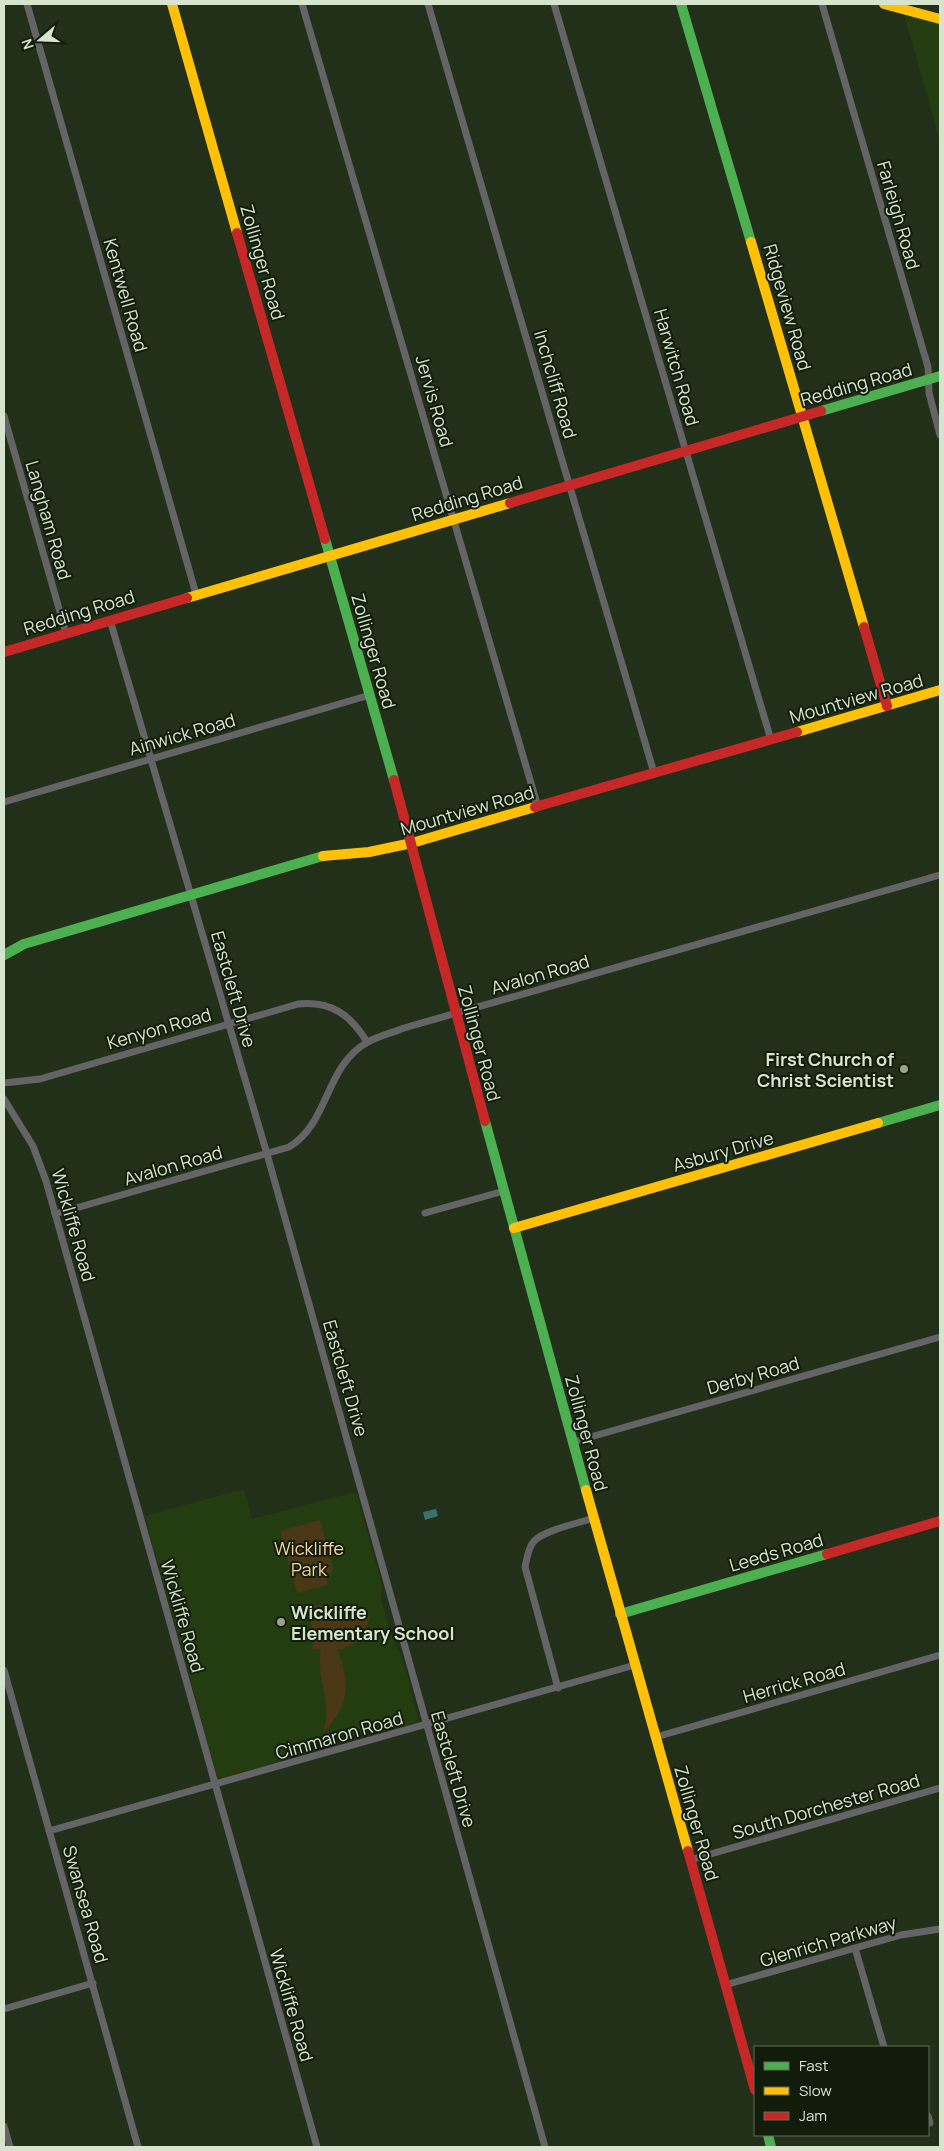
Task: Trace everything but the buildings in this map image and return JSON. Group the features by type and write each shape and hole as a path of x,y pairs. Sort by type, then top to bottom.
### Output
{"main road":[{"name":"Zollinger Road","path":"172,4 412,843 455,1014 620,1614 754,2086"},
{"name":"Ridgeview Road","path":"681,4 887,706"},
{"path":"884,4 940,19"},
{"name":"Redding Road","path":"4,652 940,376"},
{"name":"Mountview Road","path":"4,955 24,944 314,857 340,853 370,852 412,843 940,690"},
{"name":"Asbury Drive","path":"514,1228 940,1105"},
{"name":"Leeds Road","path":"620,1614 940,1521"}],"street":[{"name":"Kentwell Road","path":"27,4 196,594"},
{"name":"Jervis Road","path":"302,4 538,807"},
{"name":"Inchcliff Road","path":"428,4 654,773"},
{"name":"Harwitch Road","path":"554,4 771,740"},
{"name":"Farleigh Road","path":"822,4 926,360 929,393 940,435"},
{"name":"Langham Road","path":"4,416 66,633"},
{"name":"Eastcleft Drive","path":"110,620 267,1154 545,2147"},
{"name":"Ainwick Road","path":"4,802 370,695"},
{"name":"Avalon Road","path":"55,1214 289,1147 306,1135 317,1118 338,1071 367,1042 404,1028 940,876"},
{"name":"Kenyon Road","path":"4,1083 40,1079 298,1004 324,1004 336,1009 349,1019 367,1042"},
{"name":"Wickliffe Road","path":"4,1099 33,1146 40,1162 317,2147"},
{"path":"425,1213 504,1191"},
{"name":"Derby Road","path":"573,1442 940,1337"},
{"path":"558,1688 525,1567 527,1552 535,1540 552,1532 594,1518"},
{"name":"Herrick Road","path":"656,1737 940,1655"},
{"name":"Cimmaron Road","path":"50,1831 635,1665"},
{"name":"Swansea Road","path":"4,1670 138,2147"},
{"name":"South Dorchester Road","path":"690,1860 940,1788"},
{"name":"Glenrich Parkway","path":"725,1985 901,1935 940,1929"},
{"path":"855,1948 884,2046"},
{"path":"4,2009 93,1983"},
{"path":"4,2126 10,2147"}],"shaded area":[{"path":"902,9 940,19 940,143 925,88"},
{"name":"Wickliffe Elementary School","path":"244,1489 252,1519 356,1492 382,1585 381,1600 394,1644 401,1654 418,1717 415,1723 394,1729 382,1728 296,1752 287,1760 220,1778 216,1773 145,1516"}],"green space":[{"name":"Wickliffe Park","path":"320,1520 333,1569 327,1580 328,1585 297,1593 280,1531"},
{"path":"308,1605 330,1606 370,1617 363,1635 351,1645 338,1650 345,1674 345,1694 343,1704 338,1713 323,1733 326,1722 326,1701 320,1671 321,1649 312,1649 315,1638 306,1607"}],"water":[{"path":"436,1509 438,1516 425,1520 423,1512"}],"traffic: fast":[{"path":"681,4 751,242"},
{"path":"821,411 940,376"},
{"path":"325,539 394,780"},
{"path":"4,955 24,944 323,856"},
{"path":"878,1123 940,1105"},
{"path":"485,1121 586,1490"},
{"path":"620,1614 827,1554"},
{"path":"768,2136 771,2147"}],"traffic: slow":[{"path":"172,4 237,233"},
{"path":"884,4 940,19"},
{"path":"751,242 864,627"},
{"path":"187,598 510,503"},
{"path":"797,732 940,690"},
{"path":"323,856 369,852 412,843 535,807"},
{"path":"514,1228 878,1123"},
{"path":"586,1490 688,1851"}],"traffic: jam":[{"path":"237,233 325,539"},
{"path":"510,503 821,411"},
{"path":"4,652 187,598"},
{"path":"864,627 887,706"},
{"path":"535,807 797,732"},
{"path":"394,780 485,1121"},
{"path":"827,1554 940,1521"},
{"path":"688,1851 754,2086"}],"place":[{"name":"First Church of Christ Scientist","path":"904,1069"},
{"name":"Wickliffe Elementary School","path":"281,1622"}]}
